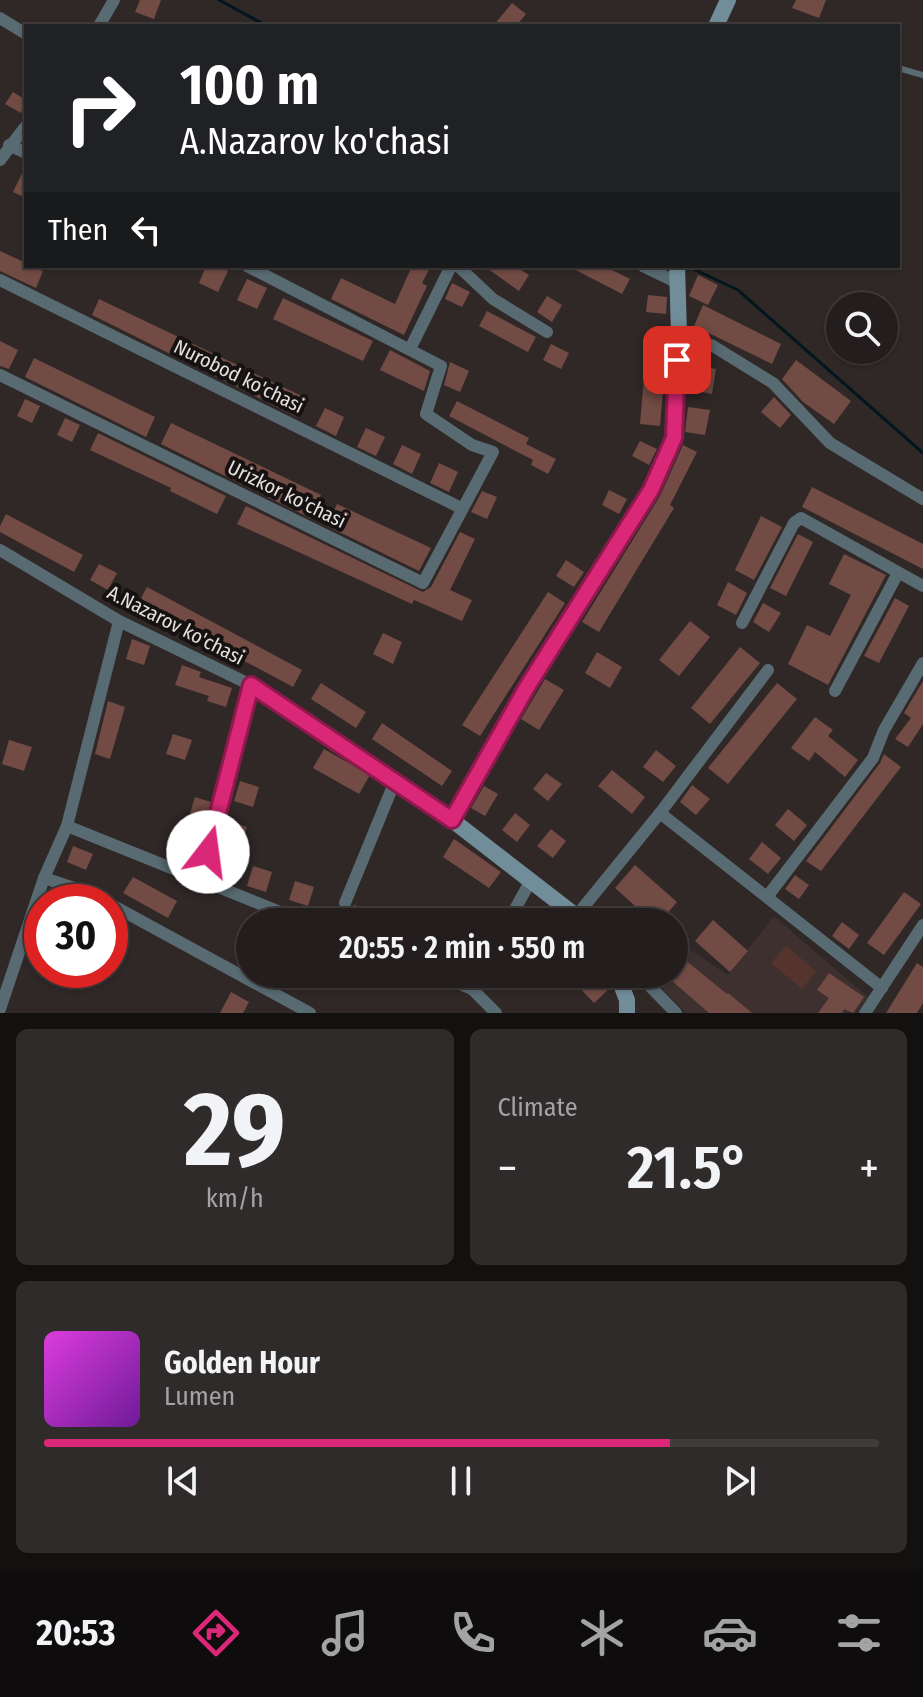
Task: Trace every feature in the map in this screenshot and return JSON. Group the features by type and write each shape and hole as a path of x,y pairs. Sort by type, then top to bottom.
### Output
{"main road":[{"path":"717,24 728,0"},
{"path":"567,908 452,820 527,687 651,490 674,438 679,334 678,273"},
{"path":"622,988 627,1013"}],"street":[{"path":"100,24 114,0"},
{"path":"0,18 24,33"},
{"path":"0,160 24,128"},
{"path":"9,145 24,152"},
{"path":"255,268 410,349 450,268"},
{"path":"460,268 493,299 547,332"},
{"path":"653,268 678,273"},
{"name":"Nurobod ko'chasi","path":"0,280 461,508"},
{"path":"679,334 713,346 773,383 830,443 923,499"},
{"name":"Urizkor ko'chasi","path":"0,375 423,583 493,452 472,445 426,414 441,366 410,349"},
{"path":"742,623 794,523 801,518 923,586"},
{"name":"A.Nazarov ko'chasi","path":"0,550 119,621 251,685 452,820"},
{"path":"835,691 898,573"},
{"path":"0,1009 44,878 67,826 119,621"},
{"path":"767,897 873,758 884,730 923,663"},
{"path":"588,908 768,670"},
{"path":"200,880 251,685"},
{"path":"345,903 395,781"},
{"path":"660,813 882,988"},
{"path":"67,826 270,908"},
{"path":"44,878 62,884"},
{"path":"516,908 531,880"},
{"path":"128,914 310,1013"},
{"path":"865,1013 923,925"},
{"path":"470,988 496,1013"},
{"path":"652,988 676,1013"}],"lane":[{"path":"900,69 923,75"}],"shaded area":[{"path":"774,916 868,997 856,1013 686,1013 661,988 688,988 688,948 728,975"},
{"path":"786,946 816,971 802,989 771,963"}],"building":[{"path":"140,0 161,0 154,19 135,12"},
{"path":"796,0 826,0 819,18 792,8"},
{"path":"512,3 526,14 518,24 495,24"},
{"path":"13,92 24,99 21,113 5,104"},
{"path":"24,169 24,197 13,192"},
{"path":"0,251 24,262 24,268 43,271 36,288 0,271"},
{"path":"205,268 228,271 218,292 199,283"},
{"path":"411,268 430,268 422,283 427,286 404,335 331,299 341,278 395,304"},
{"path":"487,268 518,268 529,275 519,291"},
{"path":"572,268 608,268 630,279 622,294"},
{"path":"698,275 718,285 708,305 689,296"},
{"path":"247,279 267,288 257,309 237,300"},
{"path":"452,283 470,292 462,307 445,299"},
{"path":"648,295 667,297 666,314 646,312"},
{"path":"547,296 562,305 552,322 537,312"},
{"path":"283,298 373,341 363,361 273,319"},
{"path":"99,299 306,398 297,417 92,315"},
{"path":"703,305 781,344 772,364 694,326"},
{"path":"487,311 536,337 528,352 479,326"},
{"path":"648,331 668,333 660,426 640,424"},
{"path":"0,341 18,350 9,369 0,366"},
{"path":"551,344 569,353 561,369 543,360"},
{"path":"390,350 430,371 424,391 380,370"},
{"path":"34,358 155,417 146,437 25,377"},
{"path":"796,360 851,401 834,424 803,402 782,379"},
{"path":"450,362 469,371 460,392 444,385"},
{"path":"695,365 716,369 712,394 690,390"},
{"path":"774,397 791,415 780,428 761,412"},
{"path":"25,399 40,406 32,423 17,416"},
{"path":"457,401 529,438 526,444 556,459 548,474 531,465 533,460 449,416"},
{"path":"688,407 710,410 705,435 685,432"},
{"path":"325,408 344,417 336,436 316,426"},
{"path":"65,418 80,425 72,442 57,435"},
{"path":"171,423 321,495 310,518 161,444"},
{"path":"366,428 385,437 376,456 357,447"},
{"path":"98,433 226,496 217,514 170,491 171,488 90,450"},
{"path":"640,441 657,449 649,465 632,456"},
{"path":"402,445 421,454 412,474 393,464"},
{"path":"683,445 697,452 670,505 674,508 599,632 582,622 660,496"},
{"path":"439,463 458,472 449,492 430,483"},
{"path":"812,487 923,544 923,569 802,507"},
{"path":"609,490 627,499 619,514 602,505"},
{"path":"482,491 497,497 487,519 471,512"},
{"path":"337,504 431,548 419,571 327,526"},
{"path":"246,506 423,592 431,587 460,532 475,539 450,590 472,600 462,621 414,600 412,604 237,524"},
{"path":"6,514 83,555 74,572 0,532"},
{"path":"761,516 782,527 754,580 735,570"},
{"path":"798,534 813,542 786,596 770,588"},
{"path":"844,554 886,575 828,685 788,664 807,625 830,636 851,595 829,584"},
{"path":"566,560 584,572 574,587 556,576"},
{"path":"99,564 117,573 108,590 90,580"},
{"path":"728,582 747,593 736,615 717,605"},
{"path":"147,587 302,670 293,687 138,604"},
{"path":"548,592 565,603 480,736 462,725"},
{"path":"895,598 909,606 879,663 864,656"},
{"path":"763,603 781,613 769,632 753,622"},
{"path":"690,621 710,637 679,676 659,660"},
{"path":"383,633 402,642 393,664 373,654"},
{"path":"132,639 150,646 144,665 126,659"},
{"path":"740,647 760,663 710,724 691,708"},
{"path":"597,652 622,667 610,688 585,673"},
{"path":"182,665 201,672 199,677 232,688 226,707 207,701 209,696 175,685"},
{"path":"545,679 564,690 539,730 521,719"},
{"path":"923,681 923,724 908,747 895,739 911,718 904,713"},
{"path":"321,683 366,712 356,728 311,699"},
{"path":"777,683 797,699 728,784 708,768"},
{"path":"108,701 125,707 110,759 95,754"},
{"path":"815,717 833,730 828,736 858,760 845,777 815,752 809,761 791,748"},
{"path":"382,723 452,771 442,786 372,739"},
{"path":"173,734 192,740 185,760 166,754"},
{"path":"9,740 32,747 24,771 2,764"},
{"path":"324,749 370,775 359,794 313,768"},
{"path":"656,750 676,766 663,782 643,767"},
{"path":"884,754 901,767 821,871 806,861"},
{"path":"612,770 645,797 632,814 598,786"},
{"path":"546,773 562,784 548,801 533,789"},
{"path":"240,781 259,787 253,807 234,801"},
{"path":"692,785 710,799 696,815 680,802"},
{"path":"484,786 498,794 485,816 471,808"},
{"path":"195,797 211,802 206,822 189,817"},
{"path":"788,809 807,825 794,841 775,825"},
{"path":"515,813 530,825 517,842 502,830"},
{"path":"228,821 247,827 231,880 212,873"},
{"path":"551,829 566,841 553,858 537,846"},
{"path":"186,837 201,842 196,861 180,856"},
{"path":"454,839 501,872 489,888 443,857"},
{"path":"762,842 781,858 768,874 749,859"},
{"path":"73,846 93,854 86,870 67,862"},
{"path":"635,865 677,902 672,908 637,908 615,888"},
{"path":"253,866 272,872 266,892 247,886"},
{"path":"795,875 809,885 799,899 785,889"},
{"path":"133,877 177,901 168,918 128,896 128,885"},
{"path":"295,881 314,887 308,906 289,900"},
{"path":"904,892 921,904 884,955 867,943"},
{"path":"713,920 748,951 730,972 695,941"},
{"path":"842,922 859,935 849,949 832,936"},
{"path":"688,962 752,1013 709,1013 680,988 688,988"},
{"path":"917,963 923,967 923,1003 917,1013 886,1013"},
{"path":"829,973 864,997 853,1013 844,1009 842,1013 818,1013 829,998 817,990"},
{"path":"580,988 608,988 594,1003"},
{"path":"231,992 249,1002 243,1013 220,1013"}],"waterway":[{"path":"219,0 263,24"},
{"path":"691,268 738,290 923,453"}],"route":[{"path":"208,852 251,685 452,820 527,687 651,490 674,438 677,360"}]}
